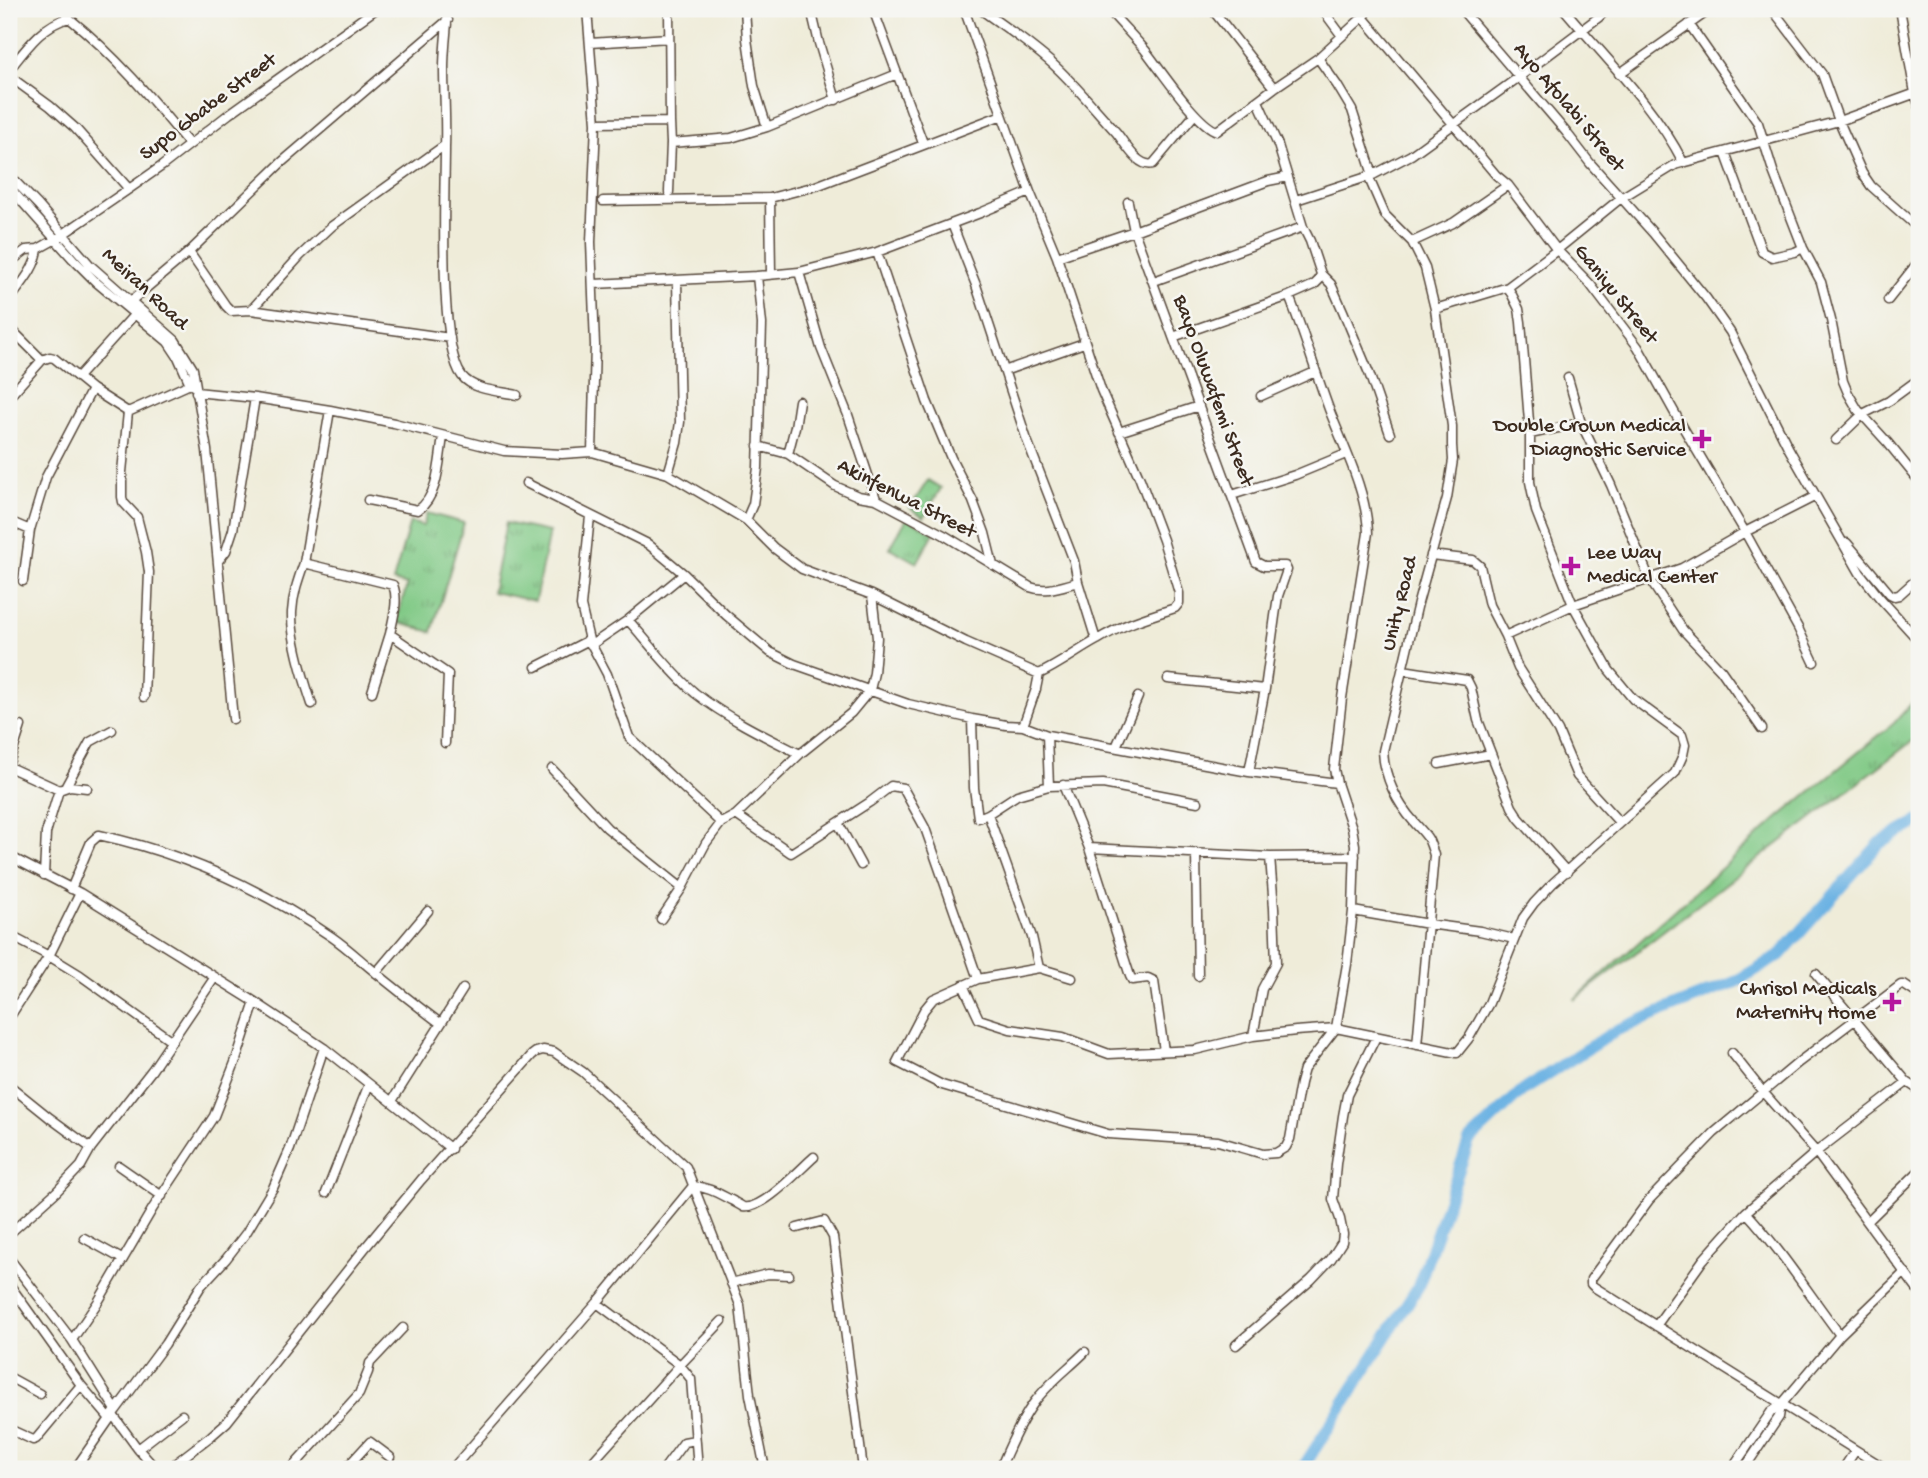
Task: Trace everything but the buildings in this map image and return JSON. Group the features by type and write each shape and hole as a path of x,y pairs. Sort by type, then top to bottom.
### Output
{"street":[{"name":"Supo Gbabe Street","path":"9,263 26,250 38,249 129,190 376,9"},
{"path":"448,9 444,66 444,221 450,338 464,379 478,387 517,395"},
{"path":"587,9 596,123 591,242 595,345 592,452"},
{"path":"669,9 669,192"},
{"path":"745,9 754,86 767,127"},
{"path":"811,9 836,100"},
{"path":"873,9 923,144"},
{"path":"128,412 194,388 394,423 504,451 562,454 592,452 668,474 746,520 774,548 802,569 872,595 1039,674 1056,666 1126,624 1175,608 1179,603 1179,593 1163,540 1084,343 1057,257 1030,192 964,9"},
{"path":"980,9 1059,70 1141,163 1147,166 1153,164 1195,114"},
{"path":"1108,9 1195,114 1217,131 1318,58 1366,13"},
{"path":"1212,9 1274,88"},
{"path":"1322,9 1342,36"},
{"name":"Ayo Afolabi Street","path":"1461,9 1706,298 1730,332 1788,449 1833,524"},
{"path":"1564,9 1664,131 1683,162"},
{"path":"1591,9 1599,17"},
{"path":"1296,200 1371,175 1411,155 1607,9"},
{"path":"1619,74 1711,9"},
{"path":"1772,9 1822,74 1862,173 1871,186 1919,229"},
{"path":"1900,9 1919,105"},
{"name":"Ganiyu Street","path":"1366,13 1496,175 1508,185 1557,250 1590,284 1638,347 1745,532 1814,662"},
{"path":"9,70 41,34 69,18 148,94 189,144"},
{"path":"131,301 188,252 276,167 448,20"},
{"path":"1689,24 1758,123 1803,248 1821,282 1843,381 1853,403 1919,481"},
{"path":"590,43 669,38"},
{"name":"Unity Road","path":"1318,58 1352,110 1385,215 1412,242 1425,268 1435,309 1452,426 1452,460 1447,498 1418,603 1383,751 1383,762 1397,798 1414,823 1429,838 1434,855 1417,1045"},
{"path":"671,143 731,138 767,127 897,74"},
{"path":"9,76 75,128 129,190"},
{"path":"1435,309 1508,287 1621,198 1675,165 1839,121 1917,93"},
{"path":"1258,101 1278,145 1303,227 1321,274 1331,284 1343,311 1369,373 1390,434"},
{"path":"603,201 770,198 816,186 1002,115"},
{"path":"596,123 670,122"},
{"path":"251,310 300,256 332,226 445,145"},
{"path":"1724,152 1762,252 1772,257 1803,248"},
{"name":"Meiran Road","path":"9,175 38,205 96,282 168,342 194,388"},
{"path":"1057,257 1268,181 1289,177"},
{"path":"1412,242 1453,223 1508,185"},
{"name":"Meiran Road","path":"9,187 90,265 175,340 193,369 194,388"},
{"path":"594,284 799,272 877,252 1030,192"},
{"path":"770,198 771,274"},
{"name":"Bayo Oluwafemi Street","path":"1128,202 1135,231 1256,562 1264,566 1285,566 1286,575 1278,596 1265,689"},
{"path":"952,224 976,285 1027,440 1074,561 1096,640"},
{"path":"1154,281 1303,227"},
{"path":"9,301 33,267 38,249"},
{"path":"188,252 231,310 251,310 450,338"},
{"path":"877,252 927,401 973,501 993,565"},
{"path":"1888,300 1919,261"},
{"path":"799,272 821,348 848,415 876,499"},
{"path":"1173,337 1289,296 1314,285 1321,274"},
{"path":"746,520 756,491 762,324 757,276"},
{"path":"668,474 680,422 677,280"},
{"path":"963,985 979,1019 1010,1029 1063,1037 1109,1054 1195,1050 1253,1036 1336,1028 1458,1053 1489,1003 1523,918 1534,903 1675,773 1685,746 1682,735 1633,699 1609,670 1573,605 1548,546 1532,497 1521,322 1519,309 1508,287"},
{"path":"1072,978 1039,968 978,978 933,999 924,1010 897,1062 942,1085 1108,1134 1218,1141 1263,1154 1276,1153 1286,1147 1304,1069 1336,1028 1347,964 1355,856 1352,828 1334,769 1342,698 1368,533 1366,508 1289,296"},
{"path":"78,377 135,314"},
{"path":"9,327 42,360"},
{"path":"1004,371 1084,343"},
{"path":"9,397 42,360 50,357 128,412"},
{"path":"1261,396 1315,372"},
{"path":"1568,378 1581,423 1611,485 1650,580 1683,630 1721,670 1762,729"},
{"path":"1836,440 1863,414 1889,401 1919,379"},
{"path":"194,388 207,450 233,719"},
{"path":"23,580 30,530 46,477 92,389"},
{"path":"219,561 226,551 233,530 255,398"},
{"path":"788,454 799,401"},
{"path":"1119,432 1199,406"},
{"path":"312,704 295,641 292,615 294,592 304,564 330,410"},
{"path":"128,412 122,497 123,502 137,517 149,572 144,697"},
{"path":"1530,433 1581,423"},
{"path":"368,500 418,510 423,507 435,483 443,437"},
{"name":"Akinfenwa Street","path":"758,446 788,454 835,486 858,496 876,499 1038,590 1078,582"},
{"path":"1232,495 1295,475 1346,454"},
{"path":"527,484 648,544 770,652 794,664 908,704 972,719 1023,726 1047,736 1249,772 1337,783"},
{"path":"1505,636 1573,605 1682,568 1816,496"},
{"path":"590,516 582,606 590,643 607,674 629,737 721,823"},
{"path":"9,521 30,530"},
{"path":"1833,524 1890,594 1899,596 1919,577"},
{"path":"1833,524 1860,573 1878,597 1919,640"},
{"path":"1431,555 1477,562 1489,606 1518,668 1558,731 1577,776 1619,822"},
{"path":"304,564 393,585 396,591 390,634 372,692"},
{"path":"536,667 590,643 628,620 684,574"},
{"path":"661,919 682,888 706,843 721,823 736,815 800,754 851,713 870,690 877,638 872,595"},
{"path":"628,620 695,693 745,726 800,754"},
{"path":"390,634 448,674 445,743"},
{"path":"1403,670 1467,680 1478,720 1512,807 1567,872"},
{"path":"1023,726 1039,674"},
{"path":"1168,679 1265,689 1249,772"},
{"path":"1116,747 1138,697"},
{"path":"972,719 977,817 988,814 1017,795 1063,785 1104,784 1198,802"},
{"path":"21,726 9,765 63,788 87,788"},
{"path":"44,875 46,833 63,788 90,742 111,730"},
{"path":"1047,736 1049,786"},
{"path":"1439,764 1491,754"},
{"path":"552,769 607,828 682,888"},
{"path":"1063,785 1089,848 1130,976 1132,980 1148,978 1154,981 1164,1051"},
{"path":"736,815 791,853 891,786 903,788 925,828 978,978"},
{"path":"988,814 1032,937 1039,968"},
{"path":"838,823 861,865"},
{"path":"71,889 91,842 99,835 177,858 246,886 277,902 334,939 440,1023"},
{"path":"1089,848 1270,857 1355,856"},
{"path":"1196,853 1198,976"},
{"path":"9,856 80,893 255,1002 324,1048 451,1149"},
{"path":"1253,1036 1262,989 1276,963 1270,857"},
{"path":"9,1018 49,956 80,893"},
{"path":"376,973 428,911"},
{"path":"1353,911 1514,939"},
{"path":"9,935 80,975 172,1041"},
{"path":"1816,974 1907,1082 1919,1090"},
{"path":"9,1234 81,1166 91,1147 172,1041 215,977"},
{"path":"1886,1469 1594,1287 1591,1279 1649,1200 1714,1133 1901,985 1919,995"},
{"path":"392,1101 463,989"},
{"path":"72,1340 214,1116 255,1002"},
{"path":"1236,1345 1311,1280 1331,1259 1342,1242 1340,1219 1333,1199 1343,1116 1348,1095 1376,1037"},
{"path":"75,1469 165,1344 201,1286 246,1233 273,1188 290,1149 324,1048"},
{"path":"171,1468 234,1414 421,1180 536,1052 547,1051 561,1056 583,1072 686,1167 740,1306 750,1395 765,1469"},
{"path":"1732,1053 1816,1152 1919,1292"},
{"path":"1656,1326 1703,1260 1746,1212 1816,1152 1907,1082"},
{"path":"326,1193 369,1084"},
{"path":"9,1085 91,1147"},
{"path":"693,1186 706,1187 742,1207 751,1206 764,1200 814,1157"},
{"path":"119,1166 162,1196"},
{"path":"1868,1221 1919,1171"},
{"path":"1909,1182 1919,1189"},
{"path":"452,1469 597,1303 693,1186"},
{"path":"1746,1212 1770,1238 1840,1335"},
{"path":"797,1228 824,1221 833,1237 863,1469"},
{"path":"84,1238 121,1259"},
{"path":"9,1258 72,1340 113,1415 156,1469"},
{"path":"1732,1469 1771,1412 1781,1405 1840,1335 1905,1272"},
{"path":"731,1283 768,1274 789,1275"},
{"path":"9,1284 81,1385 113,1415"},
{"path":"597,1303 680,1365 691,1379 698,1469"},
{"path":"586,1469 722,1321"},
{"path":"291,1469 359,1394 370,1363 403,1328"},
{"path":"1000,1469 1012,1440 1032,1406 1085,1352"},
{"path":"9,1377 40,1394"},
{"path":"9,1429 27,1438 36,1439 81,1385"},
{"path":"1744,1469 1779,1417 1781,1405"},
{"path":"138,1449 182,1415"},
{"path":"664,1469 684,1442 695,1440"},
{"path":"350,1469 348,1466 370,1442 390,1457"},
{"path":"1843,1469 1855,1451"}],"green space":[{"path":"928,480 941,488 924,517 910,508"},
{"path":"427,513 464,523 432,632 396,622 407,585 393,581 410,522 423,526"},
{"path":"907,518 934,533 917,563 890,548"},
{"path":"506,523 549,532 535,601 492,592"},
{"path":"1919,695 1919,736 1574,1000 1779,817 1894,723"}],"waterway":[{"path":"1302,1469 1418,1287 1469,1141 1523,1090 1617,1030 1735,982 1780,955 1880,843 1919,821"}],"place":[{"name":"Double Crown Medical Diagnostic Service","path":"1702,439"},
{"name":"Lee Way Medical Center","path":"1571,566"},
{"name":"Chrisol Medicals Maternity Home","path":"1892,1002"}]}
